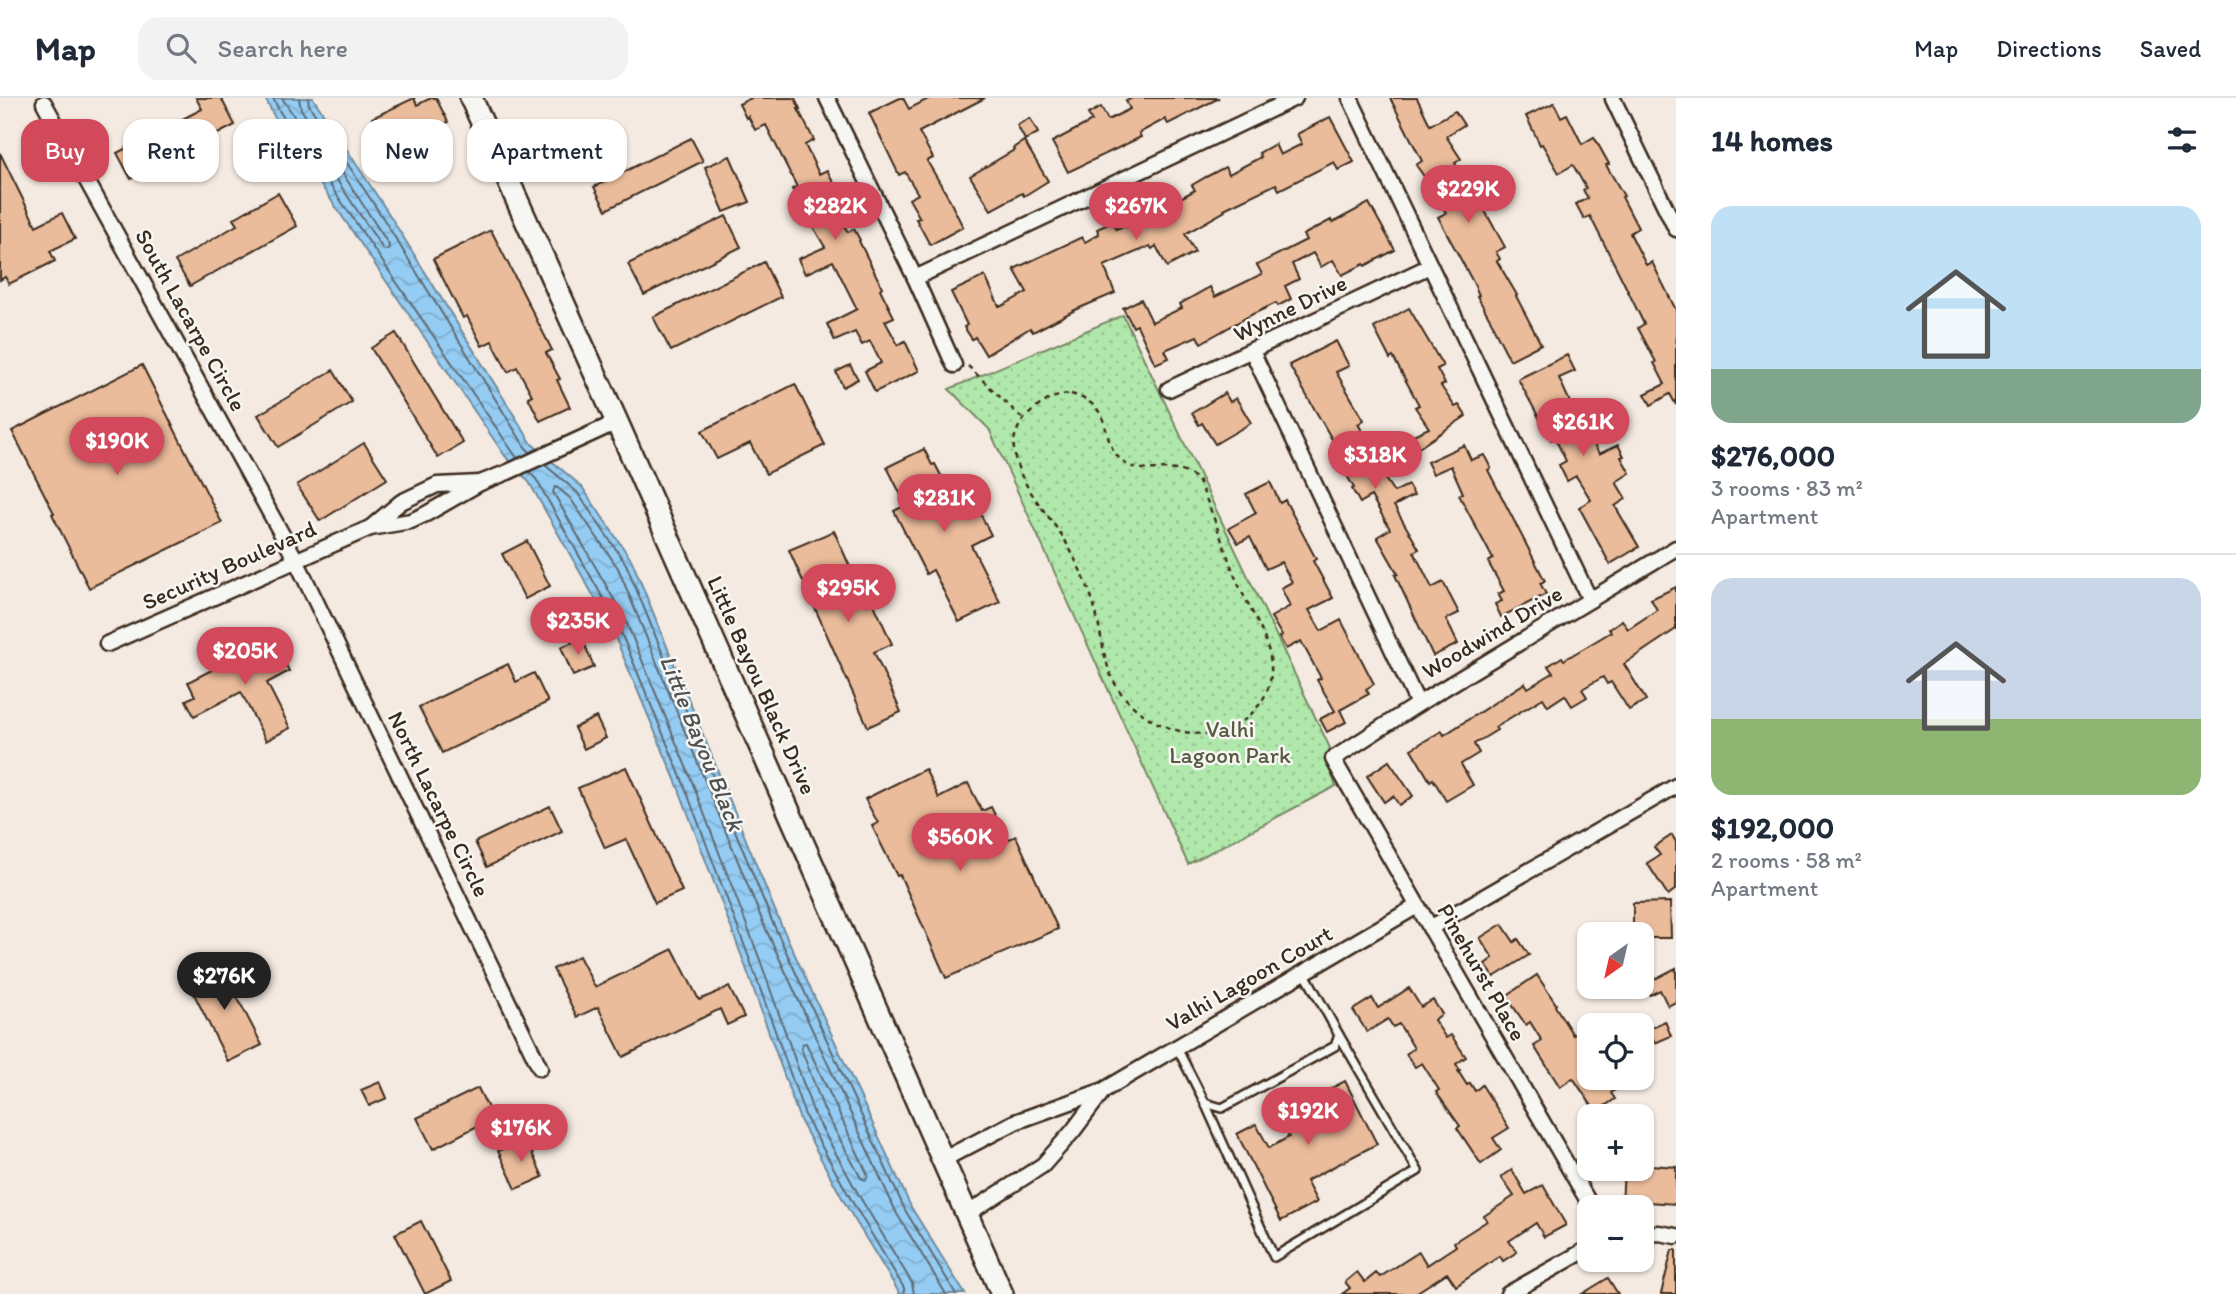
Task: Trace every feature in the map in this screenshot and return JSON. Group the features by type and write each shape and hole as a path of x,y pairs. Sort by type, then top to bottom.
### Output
{"main road":[{"name":"Little Bayou Black Drive","path":"471,98 1002,1294"}],"street":[{"path":"827,98 960,365"},
{"path":"915,278 1295,98"},
{"path":"1350,98 1590,600"},
{"path":"1613,99 1676,229"},
{"name":"South Lacarpe Circle","path":"44,103 296,560"},
{"name":"Wynne Drive","path":"1169,389 1430,266"},
{"path":"1252,351 1418,704"},
{"name":"Security Boulevard","path":"107,644 370,528 419,517 480,483 617,422"},
{"name":"Security Boulevard","path":"370,528 401,502 437,485 480,483"},
{"name":"Woodwind Drive","path":"1333,759 1418,704 1676,548"},
{"name":"North Lacarpe Circle","path":"296,560 540,1068"},
{"name":"Pinehurst Place","path":"1333,759 1584,1195"},
{"path":"1430,928 1676,786"},
{"name":"Valhi Lagoon Court","path":"943,1159 1015,1122 1104,1090 1417,906"},
{"name":"Valhi Lagoon Court","path":"967,1214 1043,1166 1104,1090"},
{"path":"1654,1233 1676,1236"},
{"path":"1508,1294 1577,1255"}],"lane":[{"path":"1177,1047 1274,1257 1418,1171 1304,972"},
{"path":"1205,1103 1223,1108 1335,1046 1339,1035"}],"path":[{"path":"960,365 1023,419"},
{"path":"1071,394 1082,397 1099,410 1113,449 1121,460 1132,467 1144,469 1181,469 1198,480 1237,582 1268,646 1270,675 1267,691 1249,717 1221,732 1191,734 1158,724 1126,700 1106,665 1098,621 1083,576 1063,538 1028,491 1015,460 1014,446 1023,419 1040,404 1052,398 1071,394"}],"green space":[{"name":"Valhi Lagoon Park","path":"1123,315 1330,748 1325,758 1336,786 1188,864 989,429 949,389"}],"water":[{"path":"265,98 313,98 327,119 276,119"},
{"name":"Little Bayou Black","path":"347,150 361,171 361,182 368,182 387,211 532,444 582,487 632,561 778,918 911,1207 965,1294 900,1294 847,1207 800,1120 677,784 610,625 529,482 505,456 319,182 347,182"}],"building":[{"path":"196,98 221,98 233,126 219,133 219,119 183,119 202,109"},
{"path":"414,98 417,105 436,98 446,119 372,119"},
{"path":"751,98 795,98 814,140 805,145 819,174 827,170 844,202 833,208 848,232 854,229 860,240 894,317 885,321 898,345 905,341 919,371 875,392 865,371 881,363 870,341 862,345 855,332 835,341 827,324 857,309 833,261 805,274 798,259 825,247 813,227 824,221 812,200 801,206 792,189 797,187 766,125 755,130 748,116 746,118 739,104"},
{"path":"903,98 909,109 930,98 985,98 919,132 933,158 927,161 963,227 930,245 916,219 920,218 909,199 918,194 905,172 899,175 869,113"},
{"path":"1132,98 1219,98 1168,124 1165,119 1139,133 1141,137 1068,172 1052,142 1092,121 1088,114 1101,107 1108,120 1130,109 1126,101"},
{"path":"1390,98 1417,98 1430,125 1455,111 1464,125 1446,136 1461,159 1455,163 1473,198 1480,202 1505,247 1496,252 1500,259 1497,261 1541,344 1510,360 1438,217 1446,213 1416,165 1422,161"},
{"path":"1554,103 1561,117 1567,114 1582,144 1594,137 1638,228 1630,233 1646,265 1652,262 1676,310 1676,405 1670,394 1651,405 1645,394 1665,384 1638,328 1644,324 1621,277 1590,216 1584,219 1576,204 1588,198 1583,190 1586,188 1573,165 1559,173 1542,144 1540,145 1526,116"},
{"path":"1330,117 1354,162 1338,170 1334,162 1279,190 1276,184 1224,209 1225,211 1185,234 1195,252 1167,267 1156,246 1152,249 1150,246 1104,266 1115,293 1033,332 1030,328 986,355 975,337 972,339 964,327 967,325 951,292 985,276 999,306 1002,306 1027,292 1014,269 1082,237 1085,242 1099,234 1097,229 1113,222 1116,229 1126,227 1149,214 1145,206 1160,199 1164,207 1195,190 1192,185 1206,177 1225,167 1229,174 1261,157 1259,153 1275,144 1280,155 1302,144 1297,134"},
{"path":"1030,118 1038,133 1025,140 1017,125"},
{"path":"691,138 703,161 606,210 594,187 604,182 627,182 627,170"},
{"path":"1024,141 1048,181 1024,196 1022,193 991,210 970,176 1014,150 1013,148"},
{"path":"123,150 123,164 117,153"},
{"path":"0,153 36,226 62,213 75,239 50,251 55,261 9,284 5,277 0,280"},
{"path":"730,156 750,202 724,212 705,167"},
{"path":"278,193 297,226 190,286 175,261 237,225 233,219"},
{"path":"1369,203 1395,250 1342,275 1333,260 1321,267 1313,253 1292,264 1299,279 1285,286 1291,299 1251,315 1201,343 1197,336 1165,350 1169,358 1155,364 1137,325 1133,327 1123,308 1141,299 1152,322 1182,308 1180,304 1210,287 1215,297 1262,274 1257,265 1306,240 1303,235"},
{"path":"726,216 741,247 644,295 628,264"},
{"path":"491,230 552,350 546,353 560,379 557,380 570,407 540,421 528,397 532,395 517,367 508,372 492,341 482,346 467,316 463,318 433,259"},
{"path":"764,262 781,297 671,351 653,317"},
{"path":"1409,308 1443,366 1437,369 1445,384 1441,386 1455,407 1459,405 1466,416 1411,453 1404,439 1429,428 1415,407 1419,405 1393,357 1390,359 1374,328"},
{"path":"396,333 463,443 438,458 371,348"},
{"path":"1336,341 1349,366 1336,372 1364,420 1358,424 1379,459 1377,461 1383,472 1381,473 1394,492 1408,485 1414,495 1394,506 1419,549 1414,552 1432,588 1443,582 1459,613 1446,619 1458,644 1433,656 1395,575 1398,574 1377,537 1390,529 1371,496 1360,503 1340,463 1344,460 1289,365"},
{"path":"1567,355 1575,371 1559,378 1583,431 1586,429 1599,454 1618,445 1630,473 1616,482 1626,499 1615,506 1639,547 1610,564 1579,507 1591,500 1576,476 1567,481 1559,465 1566,461 1555,438 1551,440 1518,379"},
{"path":"142,365 222,523 89,588 12,431"},
{"path":"850,365 858,379 843,387 836,372"},
{"path":"333,370 352,402 278,447 258,415"},
{"path":"795,384 825,445 766,474 750,443 717,459 702,431"},
{"path":"1225,393 1230,402 1236,398 1251,423 1215,444 1192,413"},
{"path":"364,443 387,479 320,521 297,485"},
{"path":"1464,445 1471,460 1484,455 1491,468 1488,470 1545,581 1540,583 1546,594 1501,617 1495,604 1502,601 1498,594 1504,591 1488,562 1493,559 1459,495 1463,493 1451,466 1433,474 1427,462"},
{"path":"924,449 952,497 968,489 991,535 971,545 1000,602 959,622 933,570 926,574 894,511 906,505 887,467"},
{"path":"1270,482 1280,503 1285,500 1333,598 1309,610 1321,631 1341,620 1374,684 1366,689 1369,694 1340,710 1346,722 1327,732 1320,719 1335,711 1317,680 1321,678 1301,641 1286,649 1271,617 1290,606 1281,588 1292,582 1281,562 1266,569 1250,537 1238,543 1229,528 1256,513 1246,494"},
{"path":"834,531 867,605 873,602 892,644 874,652 901,712 868,727 789,550"},
{"path":"527,541 550,586 525,599 502,554"},
{"path":"1676,587 1676,629 1624,664 1646,700 1629,710 1611,682 1607,684 1603,677 1582,689 1587,697 1572,706 1565,695 1548,706 1543,698 1495,727 1497,730 1474,744 1479,753 1461,764 1473,785 1446,801 1433,779 1430,781 1411,749 1442,731 1444,735 1525,683 1528,688 1553,673 1548,666 1562,657 1564,660 1611,632 1609,629 1622,620 1628,629 1657,610 1651,599"},
{"path":"582,638 594,667 573,676 561,647"},
{"path":"273,639 289,671 267,683 290,728 266,741 241,692 194,716 186,700 195,696 188,682"},
{"path":"508,664 516,682 534,673 548,702 442,753 419,707"},
{"path":"596,717 606,738 584,749 574,728"},
{"path":"1389,761 1413,796 1399,805 1393,796 1384,802 1367,776"},
{"path":"626,767 682,891 655,903 626,839 605,848 578,788"},
{"path":"925,769 939,798 968,783 982,811 991,807 1007,840 1016,836 1058,929 946,978 900,875 897,876 872,826 878,823 865,799"},
{"path":"550,806 562,831 487,867 475,842"},
{"path":"1672,835 1676,842 1676,889 1668,895 1647,863 1660,855 1654,847"},
{"path":"1670,902 1671,938 1654,938 1654,922 1633,922 1633,903"},
{"path":"1502,924 1514,942 1518,939 1529,955 1494,977 1485,964 1493,958 1480,938"},
{"path":"673,949 699,1000 729,987 744,1017 727,1025 720,1009 623,1057 598,1007 577,1017 553,969 579,956 595,987"},
{"path":"219,962 262,1045 228,1062 186,978"},
{"path":"1676,968 1676,1002 1668,1006 1660,990 1654,993 1654,979"},
{"path":"1537,975 1573,1035 1577,1032 1577,1084 1573,1078 1560,1087 1534,1046 1542,1041 1530,1022 1526,1025 1506,996"},
{"path":"1409,988 1421,1007 1433,1000 1442,1014 1434,1020 1446,1038 1451,1035 1466,1057 1456,1064 1460,1070 1458,1071 1467,1085 1470,1083 1475,1091 1482,1085 1509,1128 1493,1138 1501,1150 1481,1164 1457,1128 1460,1126 1436,1092 1439,1090 1422,1063 1415,1067 1406,1054 1414,1048 1399,1024 1393,1027 1388,1019 1367,1032 1353,1010 1372,998 1378,1008"},
{"path":"1665,1021 1671,1036 1655,1043 1654,1026"},
{"path":"1345,1081 1377,1144 1306,1181 1317,1202 1281,1221 1237,1134 1256,1124 1269,1148 1289,1137 1278,1116"},
{"path":"380,1082 387,1098 369,1106 361,1090"},
{"path":"478,1088 493,1118 433,1149 417,1118"},
{"path":"1581,1090 1615,1090 1611,1093 1615,1099 1608,1104 1591,1104"},
{"path":"525,1138 543,1177 516,1189 498,1151"},
{"path":"1654,1165 1676,1167 1676,1204 1654,1202 1654,1195 1623,1195 1623,1181 1654,1181"},
{"path":"1512,1170 1526,1194 1543,1185 1566,1225 1544,1237 1536,1223 1509,1241 1517,1252 1503,1261 1500,1256 1456,1286 1447,1273 1414,1294 1342,1294 1350,1288 1345,1282 1357,1272 1365,1282 1376,1273 1380,1277 1419,1252 1427,1265 1456,1246 1454,1242 1487,1221 1484,1216 1514,1196 1501,1177"},
{"path":"421,1221 451,1281 425,1294 395,1234"},
{"path":"1672,1250 1676,1250 1676,1294 1661,1294"},
{"path":"1608,1278 1618,1294 1582,1294"}]}
